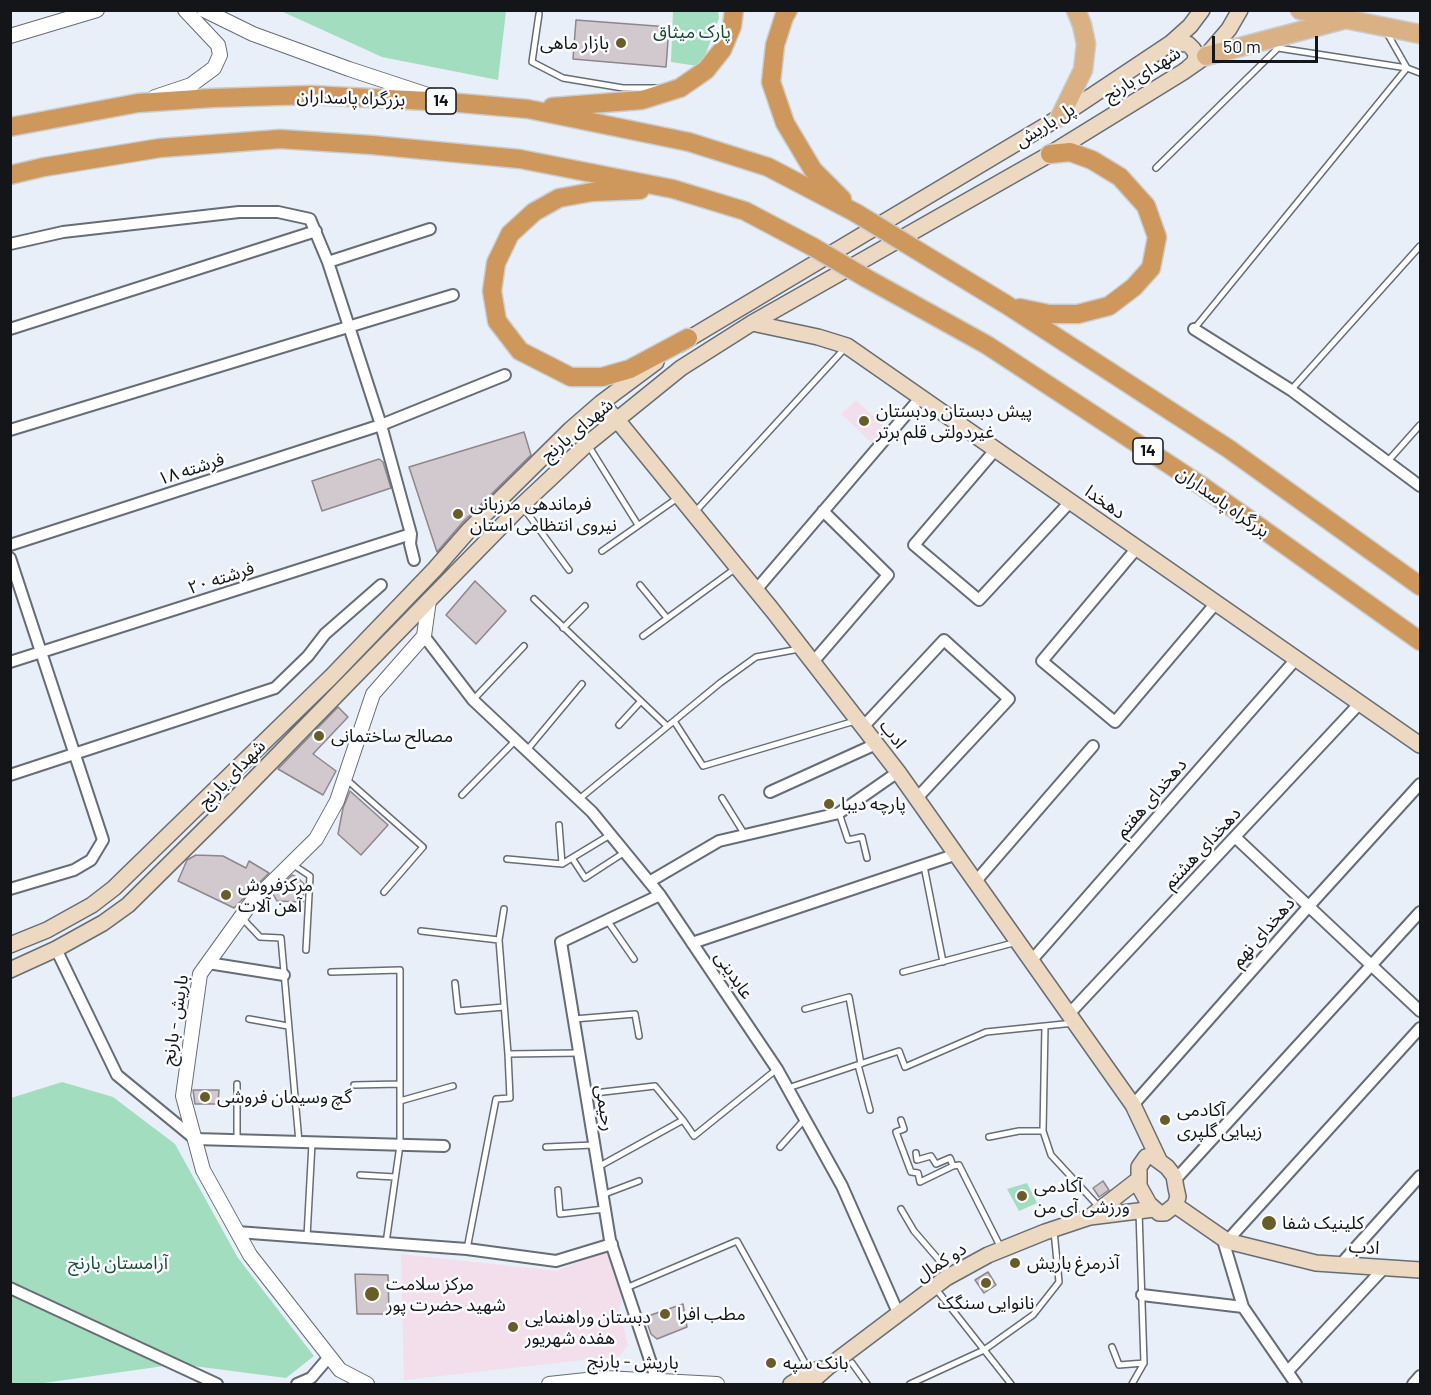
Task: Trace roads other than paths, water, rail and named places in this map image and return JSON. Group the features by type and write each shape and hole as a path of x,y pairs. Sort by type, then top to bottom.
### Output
{"highway":[{"path":"528,109 642,100 680,87 705,70 722,50 732,26 734,10"},
{"path":"788,10 775,45 771,82 785,123 813,170 856,213"},
{"name":"بزرگراه پاسداران","path":"10,127 138,103 212,98 311,95 448,102 528,109 689,142 768,167 856,213"},
{"name":"14","path":"10,175 44,167 160,148 280,139 520,159 673,189"},
{"path":"1007,305 1049,314 1078,314 1109,306 1134,287 1151,268 1157,237 1146,206 1120,177 1092,160 1070,152 1050,154"},
{"name":"بزرگراه پاسداران","path":"673,189 745,212 813,247 987,345 1202,486 1420,641"},
{"path":"673,189 592,192 560,198 534,212 510,234 496,263 492,291 498,321 520,351 571,377 602,377 630,369 688,338"},
{"name":"14","path":"856,213 1007,305 1229,449 1420,586"}],"main road":[{"path":"1060,117 1083,70 1086,44 1076,10"},
{"name":"پل باریش","path":"601,403 688,338 1060,117 1171,44 1190,26 1202,10"},
{"name":"شهدای بارنج","path":"10,970 56,949 103,923 128,905 228,807 522,505 587,444 681,368 752,323 1050,154 1183,72 1206,56 1229,30 1240,10"},
{"path":"1300,10 1420,34"},
{"path":"1206,56 1346,19"},
{"path":"1171,44 1188,44 1196,54 1195,62 1183,72"},
{"name":"دهخدا","path":"752,323 818,337 847,346 1420,745"},
{"name":"شهدای بارنج","path":"10,945 47,930 92,905 114,888 331,676 434,570 457,543 570,430 601,403"},
{"name":"ادب","path":"601,403 756,590 898,772 1133,1105 1159,1160"},
{"path":"1133,1105 1142,1161"},
{"path":"1095,1213 1146,1210 1164,1213 1175,1205 1178,1197 1175,1180 1167,1167 1152,1156 1146,1157 1139,1167 1139,1179 1146,1210"},
{"path":"1095,1213 1139,1179"},
{"name":"ادب","path":"1175,1205 1225,1240 1316,1263 1420,1270"},
{"name":"دو کمال","path":"791,1384 809,1378 828,1367 952,1275 1002,1250 1095,1213"}],"street":[{"path":"10,36 97,10"},
{"path":"138,103 191,85 214,68 220,55 218,45 185,10"},
{"path":"204,10 253,34 448,102"},
{"path":"10,244 63,232 238,213 278,212 310,219 328,262 381,424 411,534 410,544 414,560"},
{"path":"328,262 430,229"},
{"path":"10,329 316,231"},
{"path":"10,430 453,295"},
{"path":"1194,329 1291,390 1420,486"},
{"name":"۱۸ فرشته","path":"10,545 381,424 505,375"},
{"path":"756,590 921,397"},
{"path":"996,449 914,544 979,600 1070,502"},
{"path":"813,662 888,575 823,511"},
{"name":"۲۰ فرشته","path":"10,662 411,534"},
{"path":"1137,548 1042,661 1115,722 1216,603"},
{"path":"10,558 103,840 90,860 74,870 10,889"},
{"path":"10,775 275,688 309,656 325,634 381,585"},
{"path":"424,636 429,600"},
{"name":"عابدینی","path":"424,636 473,700 592,812 660,895 788,1088 842,1186 899,1315"},
{"name":"باریش - بارنج","path":"367,1384 340,1370 250,1255 203,1170 183,1096 200,974 251,903 316,839 337,801 373,694 424,636"},
{"path":"860,724 944,640 1009,699 916,798"},
{"name":"دهخدای هفتم","path":"1031,961 1297,658"},
{"name":"دهخدای هشتم","path":"1072,1019 1235,837 1360,704"},
{"path":"770,792 876,744"},
{"path":"976,881 1093,746"},
{"path":"649,882 719,841 839,813 898,772"},
{"name":"دهخدای نهم","path":"1133,1105 1420,784"},
{"path":"1235,837 1420,1011"},
{"path":"692,943 957,854"},
{"name":"رحیمی","path":"657,1381 612,1244 561,942 660,895"},
{"path":"1175,1180 1420,912"},
{"path":"56,949 117,1075 195,1139 444,1146"},
{"path":"208,963 284,975"},
{"path":"1296,1384 1243,1307 1225,1240 1420,1028"},
{"path":"1340,1265 1420,1176"},
{"path":"237,1232 467,1249 556,1261 612,1244"},
{"path":"1287,1371 1384,1268"},
{"path":"10,1288 217,1384"},
{"path":"1142,1295 1243,1307"},
{"path":"297,1384 311,1378 329,1357"},
{"path":"1413,1384 1420,1376"},
{"name":"باریش - بارنج","path":"557,1384 605,1378 717,1384"}],"lane":[{"path":"539,14 532,62 563,78 623,88 680,87"},
{"path":"1382,26 1407,68"},
{"path":"1156,168 1278,48 1407,68 1420,73"},
{"path":"1194,329 1407,68"},
{"path":"1291,390 1420,246"},
{"path":"693,513 847,346"},
{"path":"1388,461 1420,425"},
{"path":"587,444 638,525"},
{"path":"602,551 680,496"},
{"path":"522,505 569,570"},
{"path":"643,636 737,567"},
{"path":"640,585 667,618"},
{"path":"534,599 668,726"},
{"path":"563,628 585,606"},
{"path":"473,700 524,646"},
{"path":"578,800 756,657 802,648"},
{"path":"526,751 582,684"},
{"path":"619,725 641,701"},
{"path":"674,721 703,766 860,724"},
{"path":"462,795 515,741"},
{"path":"345,778 423,847 384,892"},
{"path":"722,798 745,835"},
{"path":"839,813 848,840 862,837 867,858"},
{"path":"560,825 562,864"},
{"path":"507,859 562,864 610,834"},
{"path":"572,858 585,878 625,852"},
{"path":"291,863 310,876 306,950"},
{"path":"924,865 943,962"},
{"path":"467,1249 496,1099 510,1098 499,940 504,909"},
{"path":"241,917 260,937 281,938 299,1142"},
{"path":"607,920 634,958"},
{"path":"421,931 499,940"},
{"path":"903,972 1018,942"},
{"path":"331,972 400,970 400,1145 386,1243"},
{"path":"455,983 458,1011 504,1007"},
{"path":"805,1009 849,997 870,1110"},
{"path":"574,1019 634,1014 639,1036"},
{"path":"249,1019 288,1026"},
{"path":"788,1088 899,1052 905,1067 987,1032 1045,1026 1072,1019"},
{"path":"1045,1026 1043,1131 1051,1155 1095,1213"},
{"path":"508,1054 579,1053"},
{"path":"586,1094 656,1086 694,1136 777,1069"},
{"path":"237,1084 237,1141"},
{"path":"354,1085 400,1084"},
{"path":"400,1101 453,1086"},
{"path":"780,1147 805,1119"},
{"path":"598,1167 683,1120"},
{"path":"901,1120 904,1129 896,1132 911,1172 918,1173 920,1182 959,1165 1002,1250"},
{"path":"989,1137 1018,1131 1043,1131"},
{"path":"307,1237 312,1143"},
{"path":"546,1147 594,1145"},
{"path":"916,1153 917,1160 932,1155 936,1164 950,1158 953,1166"},
{"path":"360,1175 395,1177"},
{"path":"602,1195 639,1181"},
{"path":"558,1190 560,1214 605,1209"},
{"path":"901,1209 914,1231 952,1275"},
{"path":"1136,1383 1144,1363 1142,1295 1146,1210"},
{"path":"910,1384 984,1350 1033,1315 1059,1282 1054,1228"},
{"path":"626,1288 737,1242 809,1378"},
{"path":"935,1287 1011,1384"},
{"path":"1112,1347 1119,1365 1144,1363"},
{"path":"852,1363 867,1384"}],"place":[{"name":"بازار ماهی","path":"621,43"},
{"name":"پیش دبستان ودبستان غیردولتی قلم برتر","path":"864,421"},
{"name":"فرماندهی مرزبانی نیروی انتظامی استان","path":"458,514"},
{"name":"مصالح ساختمانی","path":"319,736"},
{"name":"پارچه دیبا","path":"829,804"},
{"name":"مرکزفروش آهن آلات","path":"226,895"},
{"name":"گچ وسیمان فروشی","path":"205,1097"},
{"name":"آکادمی زیبایی گلپری","path":"1165,1120"},
{"name":"آکادمی ورزشی آی من","path":"1022,1196"},
{"name":"کلینیک شفا","path":"1269,1223"},
{"name":"آذرمرغ باریش","path":"1015,1263"},
{"name":"نانوایی سنگک","path":"986,1283"},
{"name":"مرکز سلامت شهید حضرت پور","path":"372,1294"},
{"name":"مطب افرا","path":"665,1314"},
{"name":"دبستان وراهنمایی هفده شهریور","path":"513,1327"},
{"name":"بانک سپه","path":"771,1363"}],"park label":[{"name":"پارک میثاق","path":"692,32"},
{"name":"آرامستان بارنج","path":"118,1263"}]}
